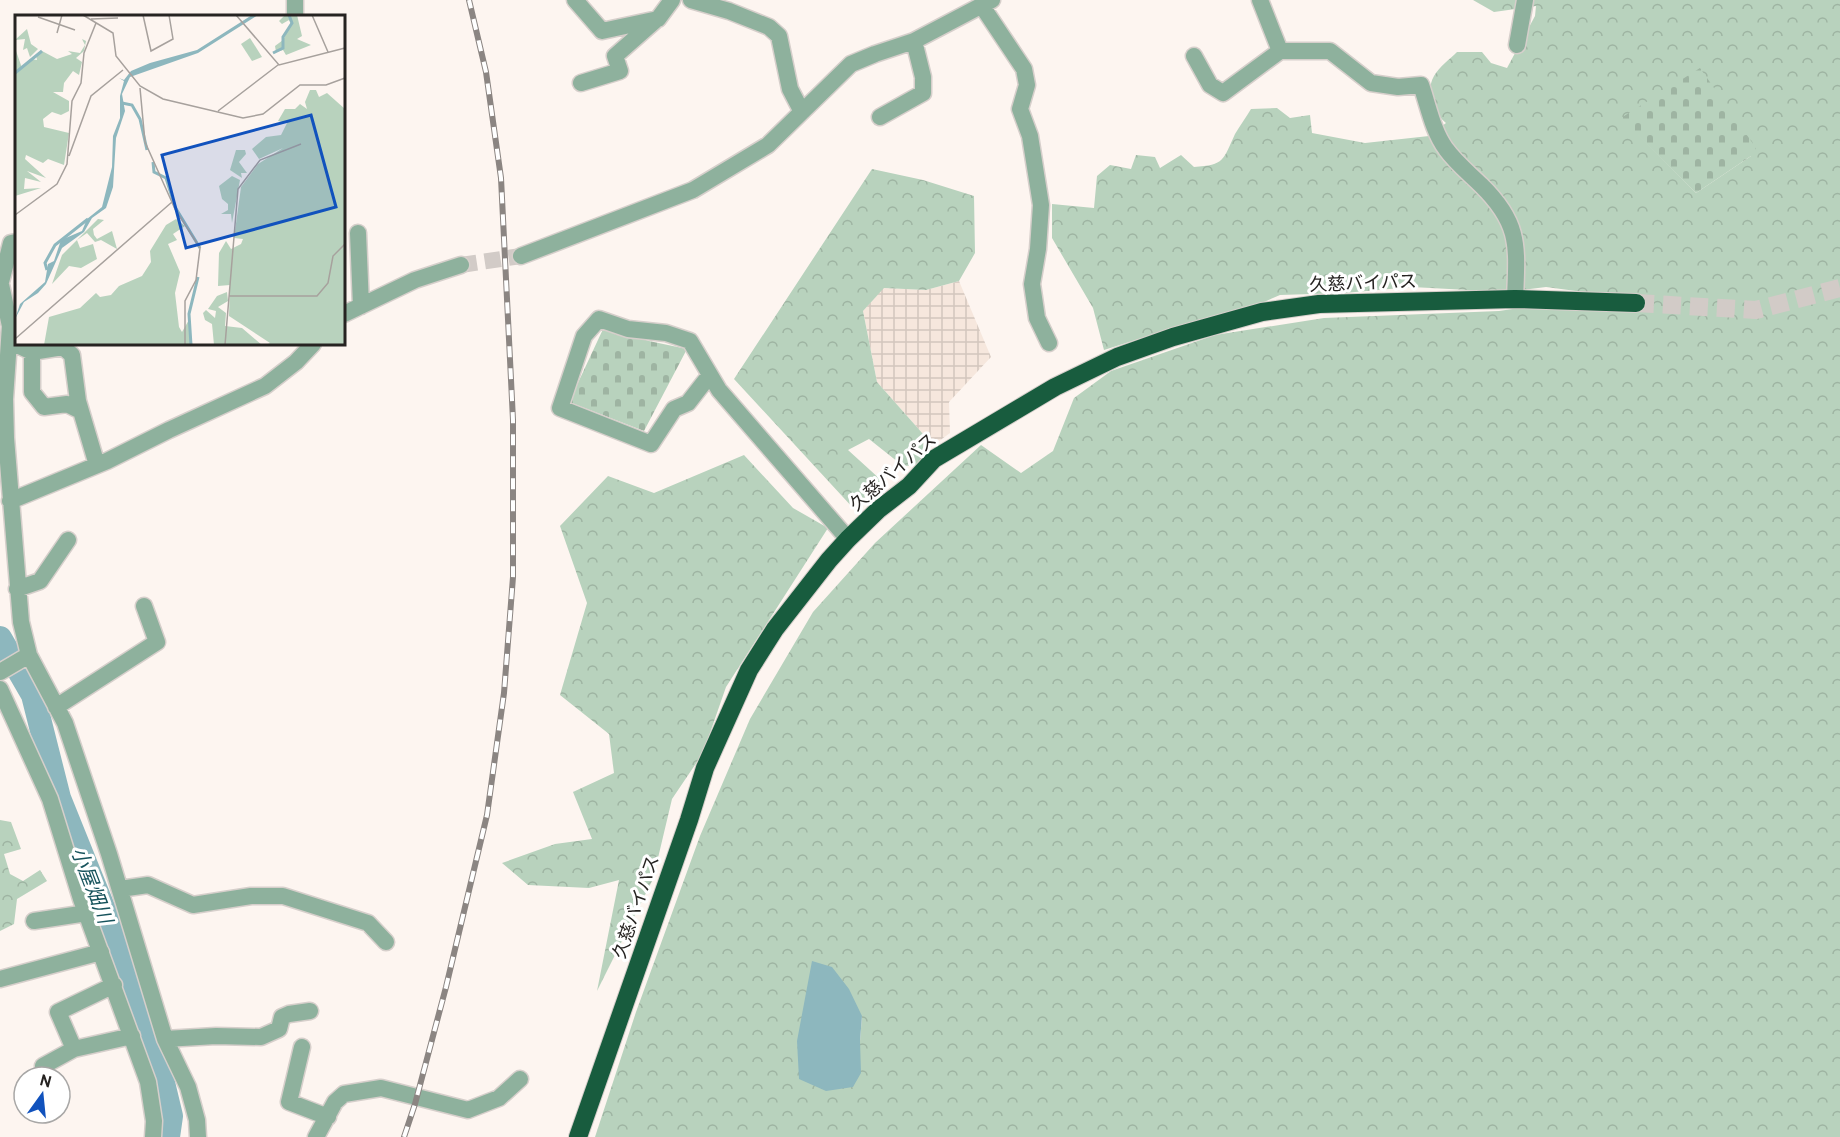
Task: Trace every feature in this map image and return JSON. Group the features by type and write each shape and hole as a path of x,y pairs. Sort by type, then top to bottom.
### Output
{"highway":[{"name":"久慈バイパス","path":"578,1137 705,768 749,670 775,629 848,539 878,510 909,486 934,459 1055,387 1117,357 1173,337 1262,312 1340,303 1515,298 1636,303"}],"street":[{"path":"575,0 602,31 658,19"},
{"path":"581,83 620,71 615,56 658,19 672,0"},
{"path":"691,0 729,11 769,27 779,36 790,89 802,111"},
{"path":"1260,0 1280,51"},
{"path":"1517,45 1525,0"},
{"path":"521,256 693,190 768,145 851,64 914,41 987,3 1024,69 1027,85 1020,109 1030,136 1041,205 1038,249 1032,284 1037,318 1049,343"},
{"path":"880,117 923,93 923,77 914,41"},
{"path":"1194,56 1210,85 1223,93 1280,51 1330,51 1371,83 1398,87 1421,85 1444,148 1494,198 1508,216 1514,231 1517,255 1515,298"},
{"path":"358,233 361,306"},
{"path":"15,242 11,243 1,281 10,326 5,399 10,501 25,657 65,723 120,889 165,1039 188,1088 197,1120 198,1137"},
{"path":"345,314 415,280 461,265"},
{"path":"709,376 688,403 674,409 651,444 560,408 584,336 599,320 628,329 666,333 690,341 719,390 848,539"},
{"path":"9,341 15,344"},
{"path":"17,345 32,352 63,348 72,355 81,411 97,465"},
{"path":"296,345 296,362"},
{"path":"10,501 97,465 265,386 296,362 312,345"},
{"path":"32,352 32,392 44,406 67,404 81,411"},
{"path":"17,589 40,581 68,540"},
{"path":"56,706 157,642 144,606"},
{"path":"1,672 25,657"},
{"path":"0,690 50,799 87,913 148,1082 154,1121 153,1137"},
{"path":"120,889 148,885 193,905 251,896 283,896 368,923 386,942"},
{"path":"34,921 87,913"},
{"path":"0,979 101,952"},
{"path":"74,1049 58,1012 114,985"},
{"path":"165,1039 191,1036 261,1037 279,1029 282,1017 310,1011"},
{"path":"45,1065 74,1049 132,1036"},
{"path":"302,1047 289,1102 328,1117"},
{"path":"316,1137 335,1102 344,1094 381,1088 468,1110 499,1098 520,1079"}],"shaded area":[{"path":"959,281 991,357 949,402 950,433 924,452 923,434 877,382 863,311 883,288 926,290"}],"green space":[{"path":"1473,0 1840,0 1840,1137 595,1137 636,1012 700,836 750,719 813,612 875,543 981,445 1021,473 1053,451 1074,398 1111,371 1215,335 1324,318 1499,311 1606,295 1546,287 1505,292 1412,287 1344,293 1280,295 1243,311 1170,329 1104,350 1093,308 1052,238 1052,204 1094,208 1097,176 1110,165 1131,169 1136,155 1155,157 1160,168 1181,155 1194,167 1212,165 1222,160 1251,109 1277,108 1290,118 1310,115 1312,133 1365,143 1429,136 1446,123 1434,108 1430,95 1431,82 1439,69 1457,52 1482,52 1491,63 1507,68 1535,16 1536,6 1494,12","holes":["1622,118 1751,156 1696,193","862,1016 860,1041 797,1041"]},
{"path":"1700,68 1756,148 1751,156 1696,193 1621,118"},
{"path":"872,169 923,180 974,196 975,253 959,281 926,290 884,288 863,311 877,382 923,434 924,465 903,466 869,439 848,450 881,480 854,509 734,379"},
{"path":"604,327 649,341 687,349 644,431 569,402"},
{"path":"744,455 793,508 828,528 726,687 703,753 672,799 653,879 597,991 619,880 589,888 528,885 502,863 555,844 592,839 573,792 614,773 609,734 560,695 587,603 560,526 608,476 654,493"},
{"path":"0,820 11,822 21,849 4,854 10,874 23,881 40,870 47,881 17,899 14,924 0,931"}],"water":[{"path":"812,961 832,967 849,989 862,1016 861,1073 853,1087 826,1091 799,1079 797,1041"}],"waterway":[{"name":"小屋畑川","path":"0,638 33,695 59,798 111,927 155,1049 171,1116 168,1137"}],"tunnel":[{"path":"461,265 521,256"},
{"path":"1636,303 1756,310 1840,288"}],"railway":[{"path":"404,1137 446,987 487,815 504,693 513,577 513,420 501,178 486,72 469,0"}]}
